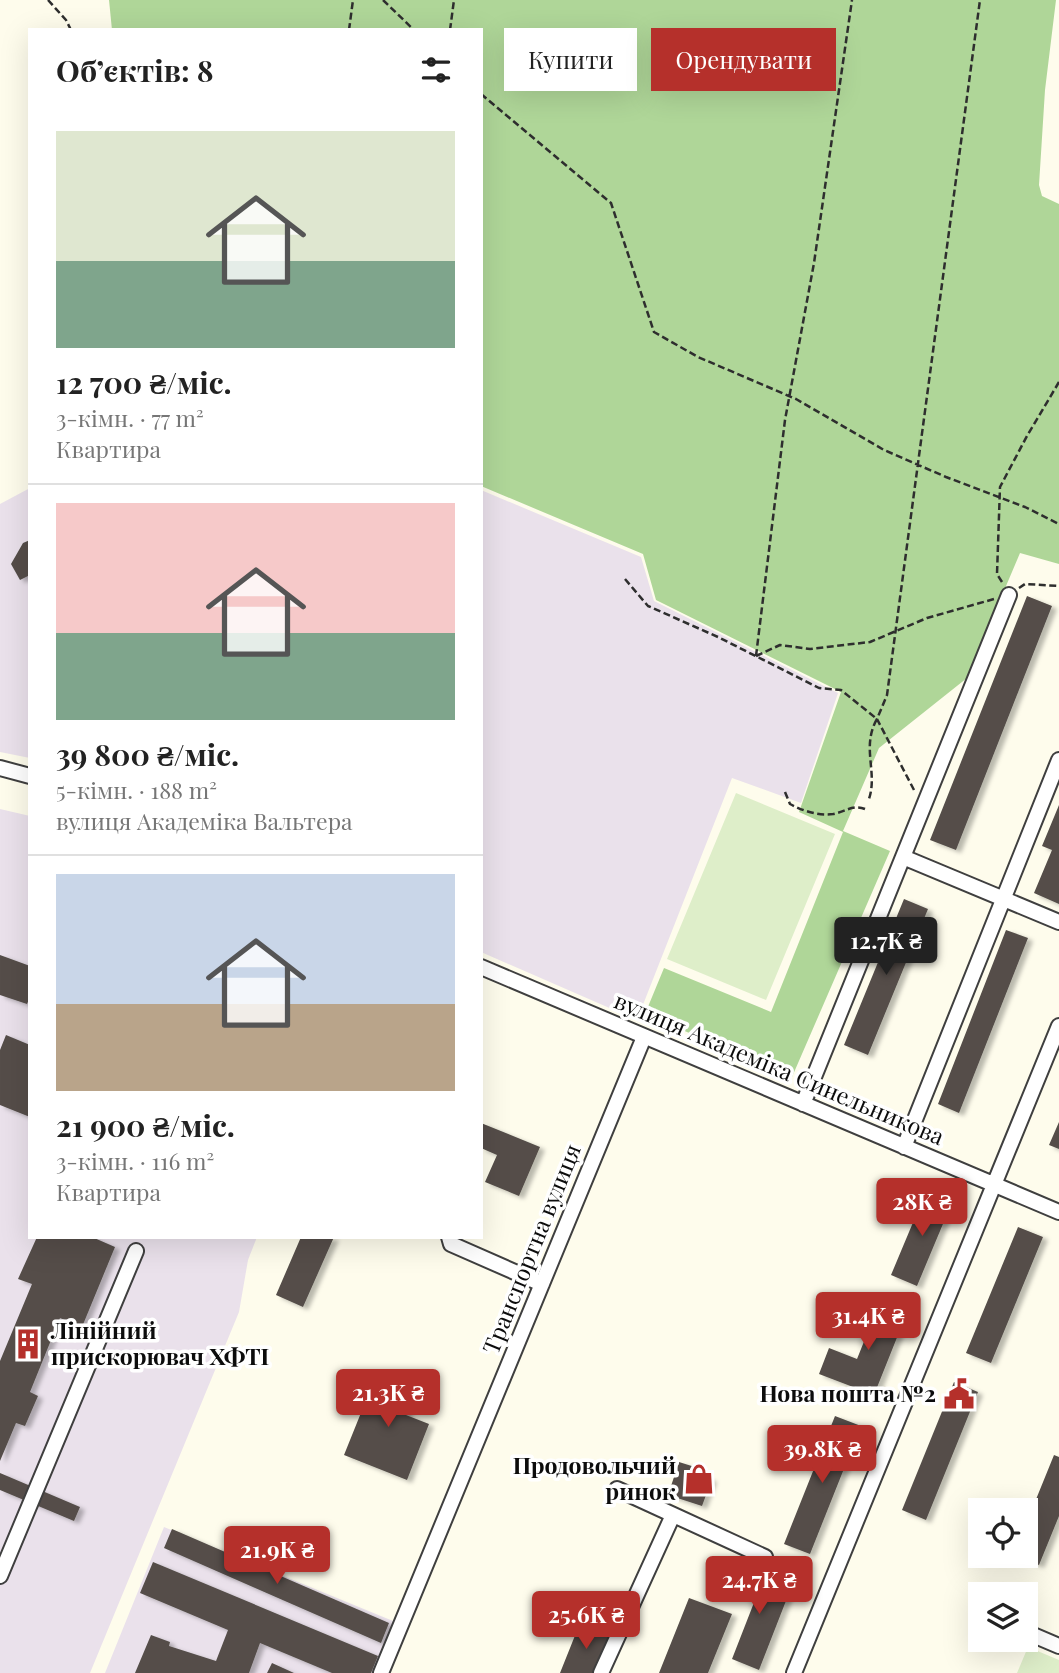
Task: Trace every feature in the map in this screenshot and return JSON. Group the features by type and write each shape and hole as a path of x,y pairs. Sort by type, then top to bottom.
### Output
{"street":[{"path":"803,1104 1009,595"},
{"path":"904,1147 1059,760"},
{"path":"0,768 28,775"},
{"path":"903,857 1059,922"},
{"name":"вулиця Академіка Синельникова","path":"483,968 1059,1212"},
{"path":"793,1673 1059,1026"},
{"name":"Транспортна вулиця","path":"381,1673 644,1037"},
{"path":"450,1239 451,1244 542,1284"},
{"path":"0,1576 136,1251"},
{"path":"617,1489 765,1557"},
{"path":"601,1673 673,1515"},
{"path":"1038,1637 1059,1646"}],"path":[{"path":"48,0 70,28"},
{"path":"349,28 353,0"},
{"path":"383,0 412,28"},
{"path":"450,28 454,0"},
{"path":"756,656 789,396 814,263 852,0"},
{"path":"869,799 873,786 868,756 871,729 887,695 980,0"},
{"path":"483,96 611,203 654,332 698,357 789,396 884,450 1025,507 1059,524"},
{"path":"1009,595 997,574 1000,487 1059,382"},
{"path":"625,579 648,606 819,688 841,690 877,719 914,788 917,821"},
{"path":"756,656 780,645 810,649 870,642 927,618 1009,595 1025,584 1059,586"},
{"path":"785,792 790,804 805,812 833,814 858,806 865,809"}],"shaded area":[{"path":"28,489 28,758 0,752 0,504"},
{"path":"483,491 641,557 654,601 838,693 801,803 732,778 637,1020 483,953"},
{"path":"0,809 28,816 28,1239 256,1239 248,1260 239,1312 90,1673 0,1673"},
{"path":"164,1527 398,1623 377,1673 105,1673"}],"green space":[{"path":"109,0 1056,0 1045,90 1039,185 1042,196 1059,204 1059,564 1020,553 967,678 879,748 843,831 890,851 792,1077 645,1014 664,968 771,1012 843,832 799,812 841,692 656,600 643,554 483,487 483,28 112,28"},
{"path":"736,793 835,834 766,1000 667,959"},
{"path":"1038,1651 1059,1660 1059,1673 1017,1673 1026,1652"}],"building":[{"path":"28,541 28,576 20,580 11,564 23,543"},
{"path":"1027,596 1052,606 956,850 930,840"},
{"path":"1059,805 1059,904 1034,893 1052,850 1042,846"},
{"path":"904,899 928,909 868,1055 844,1045"},
{"path":"1006,930 1028,938 959,1113 938,1104"},
{"path":"0,955 28,965 27,1004 0,995"},
{"path":"6,1035 28,1044 28,1116 0,1105 0,1050"},
{"path":"1059,1122 1059,1149 1049,1145"},
{"path":"483,1124 540,1147 519,1196 485,1182 497,1155 483,1149"},
{"path":"927,1189 953,1200 917,1286 891,1275"},
{"path":"1018,1227 1043,1237 991,1363 966,1353"},
{"name":"Лінійний прискорювач ХФТІ","path":"36,1239 97,1239 115,1247 82,1327 60,1318 30,1392 38,1396 25,1426 16,1423 0,1461 0,1361 32,1284 18,1279"},
{"path":"300,1239 333,1239 303,1307 276,1295"},
{"path":"881,1299 908,1310 874,1395 819,1374 829,1348 857,1359"},
{"path":"377,1373 417,1389 406,1415 429,1424 407,1480 344,1455"},
{"path":"954,1382 978,1392 926,1520 902,1510"},
{"path":"835,1416 861,1426 810,1554 784,1544"},
{"path":"1054,1455 1059,1457 1059,1516 1039,1565 1038,1498"},
{"path":"679,1462 698,1468 696,1474 712,1479 702,1506 668,1495"},
{"path":"0,1473 80,1507 74,1521 0,1490"},
{"path":"172,1529 389,1623 381,1643 164,1548"},
{"path":"153,1562 378,1656 371,1673 332,1673 260,1643 249,1673 135,1673 151,1635 170,1642 169,1646 216,1661 228,1630 140,1593"},
{"path":"741,1568 791,1588 759,1670 732,1659 755,1600 731,1591"},
{"path":"689,1598 732,1614 708,1673 659,1673"},
{"path":"580,1623 612,1635 597,1673 560,1673"},
{"path":"272,1663 294,1673 267,1673"}],"place":[{"name":"Лінійний прискорювач ХФТІ","path":"28,1344"},
{"name":"Нова пошта №2","path":"959,1394"},
{"name":"Продовольчий ринок","path":"699,1479"}]}
